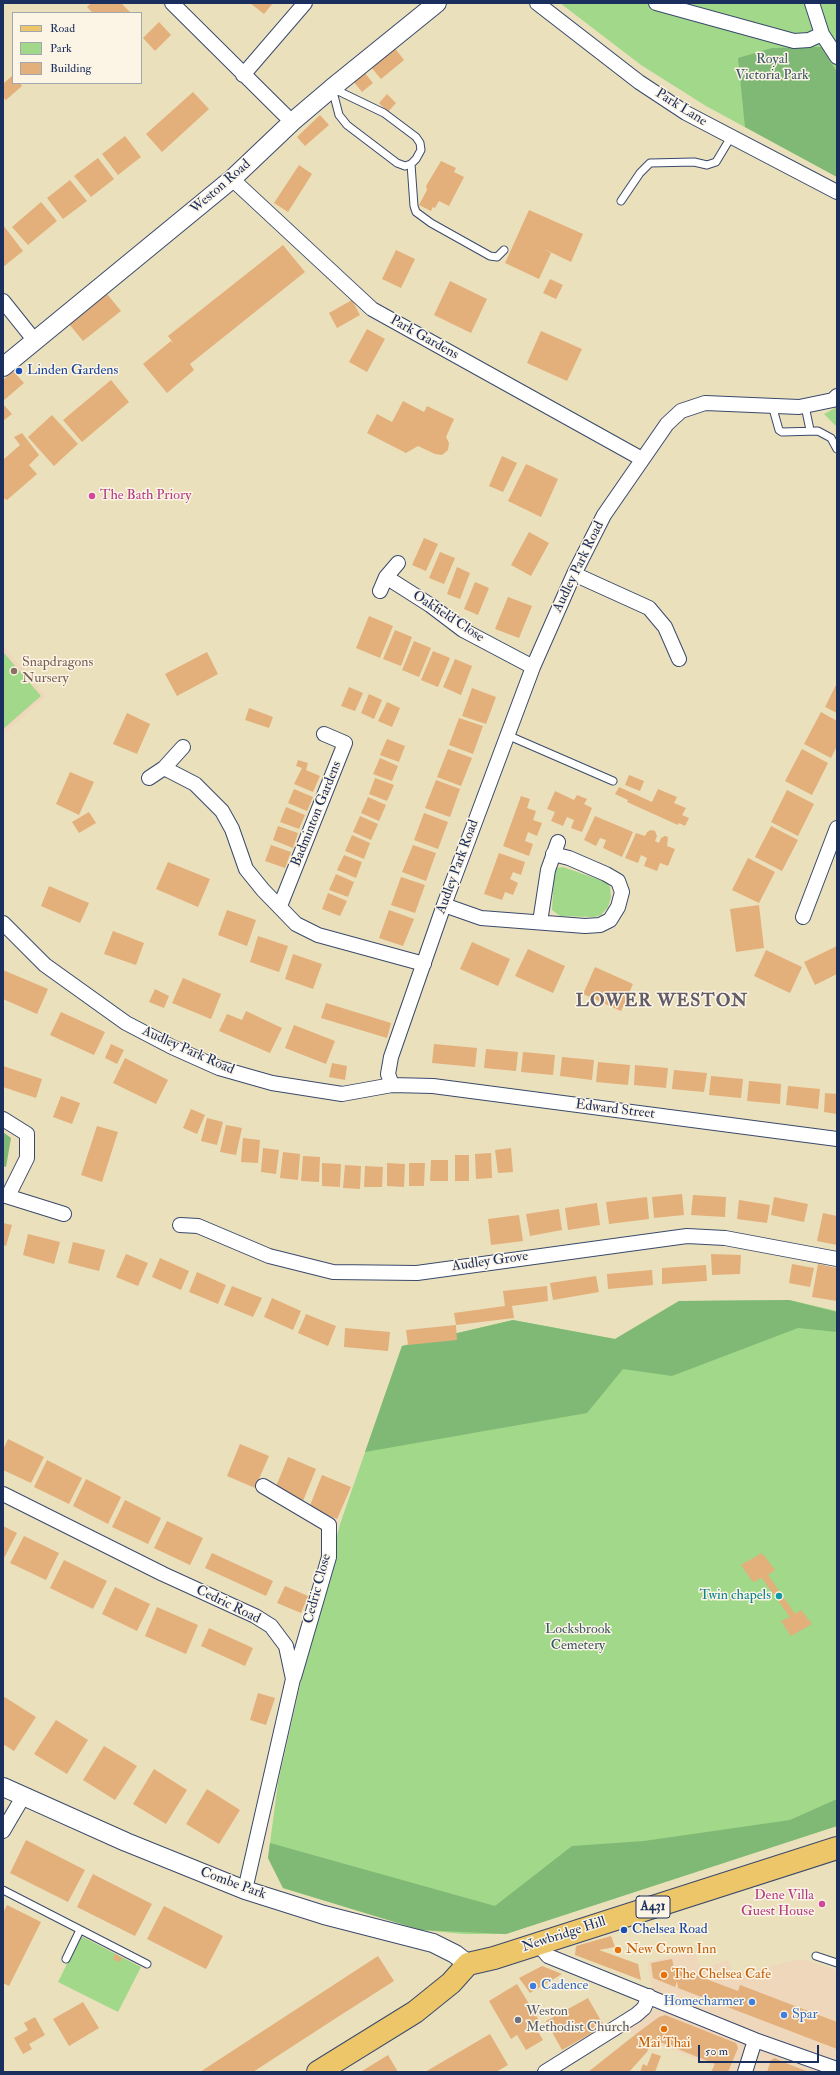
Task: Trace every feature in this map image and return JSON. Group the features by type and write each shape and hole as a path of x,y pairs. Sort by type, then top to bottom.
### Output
{"main road":[{"name":"Newbridge Hill","path":"468,1964 538,1944 837,1848"},
{"path":"318,2072 415,2012 451,1983 468,1964"}],"street":[{"path":"172,3 292,122"},
{"path":"243,75 305,3"},
{"name":"Weston Road","path":"3,367 232,180 292,122 437,3"},
{"name":"Park Lane","path":"538,3 639,82 686,113 837,192"},
{"path":"656,3 794,41 809,40 822,34"},
{"path":"812,3 822,34 837,57"},
{"name":"Park Gardens","path":"232,180 372,309 642,459"},
{"path":"3,301 35,341"},
{"name":"Audley Park Road","path":"3,923 45,965 126,1023 172,1047 219,1068 272,1083 342,1094 392,1085 388,1074 391,1057 444,904 533,667 574,574 604,515 667,424 681,411 705,403 806,406 833,400 837,396"},
{"path":"380,591 386,577 398,563"},
{"path":"574,574 649,608 665,627 679,659"},
{"name":"Oakfield Close","path":"386,577 430,605 463,630 533,667"},
{"name":"Badminton Gardens","path":"280,906 345,743 324,734"},
{"path":"150,778 164,768 183,746"},
{"path":"164,768 195,784 222,811 232,829 246,869 263,890 296,924 318,935 424,964"},
{"path":"802,917 837,828"},
{"path":"444,904 480,918 585,926 600,925 610,920 618,907 622,892 618,881 606,874 569,858 555,848 548,870 540,922"},
{"name":"Edward Street","path":"392,1085 434,1086 837,1139"},
{"path":"3,1119 27,1134 27,1158 6,1196 64,1214"},
{"name":"Audley Grove","path":"180,1226 198,1226 269,1256 334,1272 417,1273 687,1236 725,1238 837,1259"},
{"name":"Cedric Close","path":"263,1486 329,1525 328,1557 293,1679"},
{"name":"Cedric Road","path":"3,1494 163,1574 255,1616 271,1626 286,1646 293,1679 245,1890"},
{"name":"Combe Park","path":"3,1786 23,1797 126,1842 245,1890 324,1914 433,1943 455,1954 468,1964"},
{"path":"3,1831 23,1797"},
{"path":"538,1944 548,1956 755,2040 837,2069"},
{"path":"545,2072 636,2015 644,2008 649,1996"},
{"path":"745,2072 755,2040"}],"lane":[{"path":"332,88 374,108 416,137 420,143 421,150 412,164 414,206 416,212 431,223 490,256 497,257 504,250"},
{"path":"332,88 339,115 347,125 397,163 405,166 412,164"},
{"path":"621,201 640,173 650,163 694,162 707,165 716,162 731,137"},
{"path":"772,405 779,430 782,432 810,430 825,433 831,438 837,449"},
{"path":"806,406 810,430"},
{"path":"507,735 613,781"},
{"path":"3,1890 147,1964"},
{"path":"66,1959 80,1930"},
{"path":"816,1956 837,1963"}],"shaded area":[{"name":"Snapdragons Nursery","path":"3,645 46,696 3,735"},
{"path":"695,1951 701,1969 728,1960 734,1975 800,1959 837,1970 837,2072 729,2072 623,2030 657,2008 647,1962"}],"green space":[{"name":"Royal Victoria Park","path":"560,3 837,3 837,177 706,106 641,65"},
{"path":"821,47 837,72 837,177 745,127 738,58 772,48"},
{"path":"837,407 837,427 824,414"},
{"name":"Snapdragons Nursery","path":"4,653 41,696 3,729 3,654"},
{"path":"563,867 606,882 610,887 611,897 608,907 601,915 594,917 560,916 552,910 554,873 557,868"},
{"path":"3,1132 11,1138 6,1167 3,1166"},
{"name":"Locksbrook Cemetery","path":"789,1300 837,1311 837,1826 506,1934 464,1934 421,1930 283,1888 268,1858 278,1783 301,1681 340,1524 402,1346 513,1320 615,1339 679,1301"},
{"path":"789,1300 837,1312 837,1332 798,1328 672,1376 623,1369 587,1413 365,1452 402,1346 513,1320 615,1339 679,1301"},
{"path":"837,1799 837,1826 506,1934 421,1930 283,1888 268,1858 270,1843 495,1906 572,1846 644,1841 790,1820"},
{"path":"81,1936 141,1967 118,2012 58,1982"}],"building":[{"path":"91,3 121,3 130,12 92,12 87,7"},
{"path":"250,3 273,3 264,14"},
{"path":"159,22 171,35 155,51 143,38"},
{"path":"394,47 404,60 381,79 370,66"},
{"path":"364,72 373,83 362,92 353,81"},
{"path":"12,76 12,84 21,84 22,86 6,100 3,97 3,84"},
{"path":"193,92 209,109 162,152 146,134"},
{"path":"387,94 396,103 388,112 379,103"},
{"path":"320,115 329,125 305,146 297,137"},
{"path":"125,136 141,157 118,175 102,154"},
{"path":"98,158 114,179 91,197 74,176"},
{"path":"441,161 456,168 454,172 464,177 449,206 439,201 435,208 433,207 431,211 419,205 427,190 426,186"},
{"path":"299,165 312,174 288,212 274,203"},
{"path":"70,180 87,201 63,219 47,198"},
{"path":"41,202 57,221 28,245 12,227"},
{"path":"529,210 583,234 571,262 544,249 551,253 539,279 505,263"},
{"path":"3,225 23,251 3,267"},
{"path":"283,245 305,272 190,364 194,370 167,393 143,364 171,341 174,344 168,336"},
{"path":"396,250 415,259 401,288 382,279"},
{"path":"550,279 563,285 556,299 543,293"},
{"path":"450,281 487,299 471,333 434,315"},
{"path":"107,294 121,311 83,341 69,324"},
{"path":"352,300 360,315 337,328 329,313"},
{"path":"367,329 385,339 367,372 349,362"},
{"path":"541,331 582,349 567,381 527,363"},
{"path":"13,371 24,383 3,401 3,380"},
{"path":"111,380 129,402 82,442 63,420"},
{"path":"403,401 424,412 427,406 454,419 446,437 449,443 448,450 442,455 435,454 418,446 406,453 367,433 377,414 392,422"},
{"path":"3,404 12,414 3,421"},
{"path":"52,415 78,444 54,466 28,437"},
{"path":"22,433 39,455 29,465 37,474 7,500 3,498 3,460 20,445 14,437"},
{"path":"502,456 517,463 503,492 489,486"},
{"path":"526,464 558,479 541,517 508,501"},
{"path":"529,532 549,543 531,576 511,565"},
{"path":"424,538 438,544 426,571 412,565"},
{"path":"440,552 455,558 444,584 429,578"},
{"path":"457,567 470,573 460,599 447,594"},
{"path":"475,582 489,588 478,615 464,609"},
{"path":"508,597 532,606 519,638 495,629"},
{"path":"369,616 393,626 380,658 356,648"},
{"path":"395,630 412,637 401,666 383,659"},
{"path":"414,641 431,648 419,677 402,670"},
{"path":"433,651 450,658 438,687 421,680"},
{"path":"207,652 218,674 177,696 165,674"},
{"path":"455,659 472,666 461,695 443,687"},
{"path":"837,683 837,713 825,707"},
{"path":"349,687 363,693 355,711 341,706"},
{"path":"472,688 496,697 486,724 462,716"},
{"path":"369,694 382,700 374,719 361,713"},
{"path":"387,702 400,708 392,727 378,721"},
{"path":"249,708 273,717 269,728 245,720"},
{"path":"821,712 837,721 837,746 831,758 804,744"},
{"path":"127,713 150,724 137,754 113,744"},
{"path":"459,718 483,726 473,754 449,745"},
{"path":"387,739 405,746 399,762 380,755"},
{"path":"448,749 472,758 461,786 437,777"},
{"path":"802,749 828,763 812,795 785,781"},
{"path":"380,758 398,766 392,781 373,774"},
{"path":"298,760 308,763 306,770 320,776 313,792 294,784 302,768 296,766"},
{"path":"70,772 94,782 79,815 56,804"},
{"path":"629,775 644,781 640,791 625,785"},
{"path":"375,778 394,785 387,801 369,794"},
{"path":"436,780 460,789 450,817 425,808"},
{"path":"619,787 652,802 658,789 677,797 674,803 686,808 682,815 689,818 685,826 679,823 678,825 627,802 628,800 615,794"},
{"path":"294,789 313,797 307,811 288,803"},
{"path":"787,790 814,804 798,836 771,822"},
{"path":"555,791 574,800 577,795 587,799 584,804 592,808 582,832 571,828 574,820 567,817 563,826 551,821 555,812 547,809"},
{"path":"521,796 530,799 527,808 536,811 533,820 542,823 537,836 528,832 525,841 533,844 529,856 503,846"},
{"path":"368,797 386,805 379,821 361,813"},
{"path":"286,807 305,815 299,829 280,822"},
{"path":"89,812 96,823 79,833 72,822"},
{"path":"424,813 448,822 438,849 414,840"},
{"path":"360,816 378,824 371,840 353,832"},
{"path":"595,816 633,832 622,857 603,848 606,840 600,838 596,846 584,840"},
{"path":"278,826 298,833 293,848 273,840"},
{"path":"771,826 798,840 782,871 755,857"},
{"path":"651,830 655,831 657,836 655,841 659,843 661,838 665,836 668,837 667,846 675,849 668,866 660,863 657,871 644,866 647,858 641,855 638,863 625,858 636,833 645,836 647,832"},
{"path":"352,835 370,843 364,859 345,851"},
{"path":"271,845 291,852 285,868 265,861"},
{"path":"413,845 436,853 426,881 402,872"},
{"path":"499,853 525,862 521,875 513,872 510,879 518,883 513,895 505,892 502,900 484,894"},
{"path":"344,855 362,862 356,878 337,870"},
{"path":"748,858 775,872 759,903 732,890"},
{"path":"168,862 210,879 198,907 156,889"},
{"path":"336,874 354,882 348,897 329,890"},
{"path":"401,877 425,885 415,913 391,905"},
{"path":"49,886 89,903 80,923 41,906"},
{"path":"328,893 347,901 340,916 322,909"},
{"path":"759,905 764,948 736,952 730,909"},
{"path":"227,910 256,920 247,946 218,935"},
{"path":"389,910 414,919 403,946 379,938"},
{"path":"113,931 144,943 136,965 104,954"},
{"path":"258,936 288,946 279,972 250,962"},
{"path":"472,942 510,959 498,986 460,969"},
{"path":"837,946 837,974 815,985 804,962"},
{"path":"528,949 565,966 553,993 515,976"},
{"path":"766,950 802,967 790,993 754,976"},
{"path":"293,954 322,964 313,989 285,979"},
{"path":"595,967 633,984 621,1011 583,994"},
{"path":"3,970 48,989 37,1014 3,999"},
{"path":"183,978 221,994 211,1019 172,1003"},
{"path":"155,989 169,996 164,1008 149,1002"},
{"path":"326,1003 391,1023 387,1038 321,1018"},
{"path":"246,1011 282,1028 270,1053 219,1031 227,1014 242,1020"},
{"path":"61,1012 105,1032 94,1055 50,1035"},
{"path":"294,1025 335,1041 326,1064 285,1048"},
{"path":"111,1044 124,1050 117,1064 105,1058"},
{"path":"434,1044 477,1048 475,1067 432,1063"},
{"path":"486,1049 518,1052 516,1071 484,1068"},
{"path":"523,1052 555,1055 553,1075 521,1072"},
{"path":"562,1057 594,1060 592,1080 560,1076"},
{"path":"125,1058 168,1080 156,1104 113,1083"},
{"path":"598,1062 630,1065 628,1085 596,1082"},
{"path":"332,1063 347,1066 345,1080 329,1077"},
{"path":"635,1065 668,1068 666,1088 634,1085"},
{"path":"3,1066 42,1079 36,1098 3,1087"},
{"path":"674,1070 707,1073 704,1092 672,1089"},
{"path":"711,1076 743,1079 741,1098 709,1095"},
{"path":"749,1081 781,1084 780,1104 747,1101"},
{"path":"788,1086 820,1089 818,1109 786,1105"},
{"path":"825,1093 837,1094 837,1114 824,1112"},
{"path":"61,1096 80,1103 72,1124 53,1117"},
{"path":"191,1109 205,1115 197,1134 183,1128"},
{"path":"207,1118 223,1122 217,1145 201,1141"},
{"path":"226,1125 242,1128 236,1155 220,1152"},
{"path":"97,1126 118,1132 102,1182 81,1175"},
{"path":"243,1138 260,1140 258,1163 241,1162"},
{"path":"263,1148 279,1150 276,1174 261,1172"},
{"path":"511,1148 513,1172 498,1173 495,1150"},
{"path":"283,1152 300,1154 298,1180 280,1178"},
{"path":"491,1153 492,1178 476,1179 475,1154"},
{"path":"455,1155 469,1155 469,1181 455,1181"},
{"path":"303,1156 320,1157 319,1182 301,1181"},
{"path":"431,1160 448,1160 448,1181 430,1181"},
{"path":"322,1163 341,1164 340,1187 322,1186"},
{"path":"387,1163 405,1164 404,1187 387,1186"},
{"path":"409,1163 425,1163 424,1186 409,1186"},
{"path":"345,1165 361,1166 360,1189 343,1188"},
{"path":"365,1166 383,1167 382,1187 364,1187"},
{"path":"682,1194 684,1215 654,1218 652,1197"},
{"path":"693,1195 726,1197 725,1217 691,1215"},
{"path":"647,1197 649,1219 609,1224 606,1202"},
{"path":"774,1197 808,1204 804,1222 771,1215"},
{"path":"739,1200 770,1205 767,1223 737,1219"},
{"path":"597,1203 600,1225 568,1230 565,1208"},
{"path":"559,1209 562,1230 530,1236 526,1214"},
{"path":"823,1213 837,1216 837,1245 817,1241"},
{"path":"519,1215 523,1241 491,1245 488,1219"},
{"path":"3,1223 12,1225 6,1246 3,1245"},
{"path":"28,1234 60,1242 54,1264 23,1255"},
{"path":"73,1242 105,1250 99,1271 68,1263"},
{"path":"126,1254 148,1263 138,1286 116,1277"},
{"path":"711,1254 741,1255 740,1274 712,1275"},
{"path":"160,1258 189,1271 181,1290 152,1277"},
{"path":"792,1264 814,1268 810,1287 789,1283"},
{"path":"818,1264 837,1268 837,1301 812,1297"},
{"path":"706,1265 707,1281 662,1284 662,1268"},
{"path":"652,1270 653,1285 608,1289 607,1274"},
{"path":"197,1272 226,1285 218,1304 189,1292"},
{"path":"596,1276 599,1292 553,1300 550,1283"},
{"path":"232,1286 262,1298 253,1317 224,1305"},
{"path":"547,1286 548,1301 512,1306 514,1318 456,1325 454,1313 505,1306 503,1291"},
{"path":"272,1298 301,1311 293,1330 264,1317"},
{"path":"306,1314 336,1326 328,1346 298,1333"},
{"path":"456,1325 457,1340 408,1345 406,1330"},
{"path":"345,1328 390,1332 388,1351 344,1347"},
{"path":"8,1439 44,1457 31,1483 3,1470 3,1450"},
{"path":"240,1444 269,1456 255,1488 227,1476"},
{"path":"288,1457 316,1469 303,1501 275,1489"},
{"path":"47,1460 82,1478 69,1504 34,1487"},
{"path":"322,1475 351,1487 337,1519 309,1508"},
{"path":"86,1479 121,1497 108,1524 73,1506"},
{"path":"125,1500 161,1518 148,1544 112,1527"},
{"path":"167,1521 203,1538 190,1565 154,1548"},
{"path":"3,1526 17,1533 3,1560"},
{"path":"24,1536 59,1553 46,1580 10,1563"},
{"path":"212,1553 273,1581 266,1596 205,1568"},
{"name":"Twin chapels","path":"762,1553 775,1570 768,1575 795,1614 801,1610 812,1624 791,1636 781,1621 790,1617 762,1578 753,1582 741,1565"},
{"path":"64,1560 107,1581 93,1609 50,1588"},
{"path":"285,1586 308,1596 301,1613 277,1603"},
{"path":"115,1587 150,1604 137,1631 102,1614"},
{"path":"157,1607 198,1625 186,1654 145,1636"},
{"path":"209,1628 253,1648 245,1666 201,1646"},
{"path":"258,1693 275,1698 266,1725 250,1720"},
{"path":"3,1696 36,1717 14,1751 3,1744"},
{"path":"56,1720 88,1740 67,1774 34,1754"},
{"path":"104,1746 137,1766 115,1800 83,1780"},
{"path":"154,1769 187,1790 166,1824 133,1804"},
{"path":"207,1789 240,1810 219,1844 186,1824"},
{"path":"26,1840 85,1870 68,1902 10,1873"},
{"path":"93,1874 152,1904 135,1936 77,1907"},
{"path":"7,1905 41,1922 9,1986 3,1983 3,1913"},
{"path":"164,1906 223,1936 206,1969 147,1939"},
{"path":"611,1936 615,1947 599,1950 638,1964 641,1980 575,1955 576,1946"},
{"path":"115,1954 122,1958 119,1962 113,1959"},
{"path":"378,1956 394,1981 253,2072 200,2072"},
{"path":"672,1959 675,1972 682,1970 738,1991 740,1985 837,2022 837,2049 678,1988 677,1981 675,1987 653,1978 651,1963"},
{"name":"Cadence","path":"542,1966 562,1974 530,1993 519,1978"},
{"path":"517,1984 540,2022 534,2025 543,2040 526,2050 517,2035 511,2039 489,2001"},
{"path":"588,1998 604,2026 562,2050 546,2021"},
{"path":"83,2002 99,2028 69,2046 53,2019"},
{"path":"665,2015 736,2043 738,2048 728,2072 711,2072 715,2064 653,2039 647,2052 629,2072 588,2072 636,2034 659,2017"},
{"path":"35,2017 45,2035 29,2044 32,2049 23,2054 14,2038 28,2030 24,2023"},
{"path":"490,2034 508,2065 496,2072 425,2072"},
{"path":"652,2053 661,2056 655,2072 640,2072 643,2064 647,2066"},
{"path":"388,2055 398,2072 360,2072 362,2071"},
{"path":"775,2058 809,2072 767,2072 771,2060"}],"place":[{"name":"Linden Gardens","path":"19,371"},
{"name":"The Bath Priory","path":"92,496"},
{"name":"Snapdragons Nursery","path":"14,671"},
{"name":"Twin chapels","path":"779,1596"},
{"name":"Dene Villa Guest House","path":"822,1904"},
{"name":"Chelsea Road","path":"624,1930"},
{"name":"New Crown Inn","path":"618,1950"},
{"name":"The Chelsea Cafe","path":"664,1975"},
{"name":"Cadence","path":"533,1986"},
{"name":"Homecharmer","path":"752,2002"},
{"name":"Spar","path":"784,2015"},
{"name":"Weston Methodist Church","path":"518,2020"},
{"name":"Mai Thai","path":"664,2029"}],"district":[{"name":"LOWER WESTON","path":"662,1002"}]}
